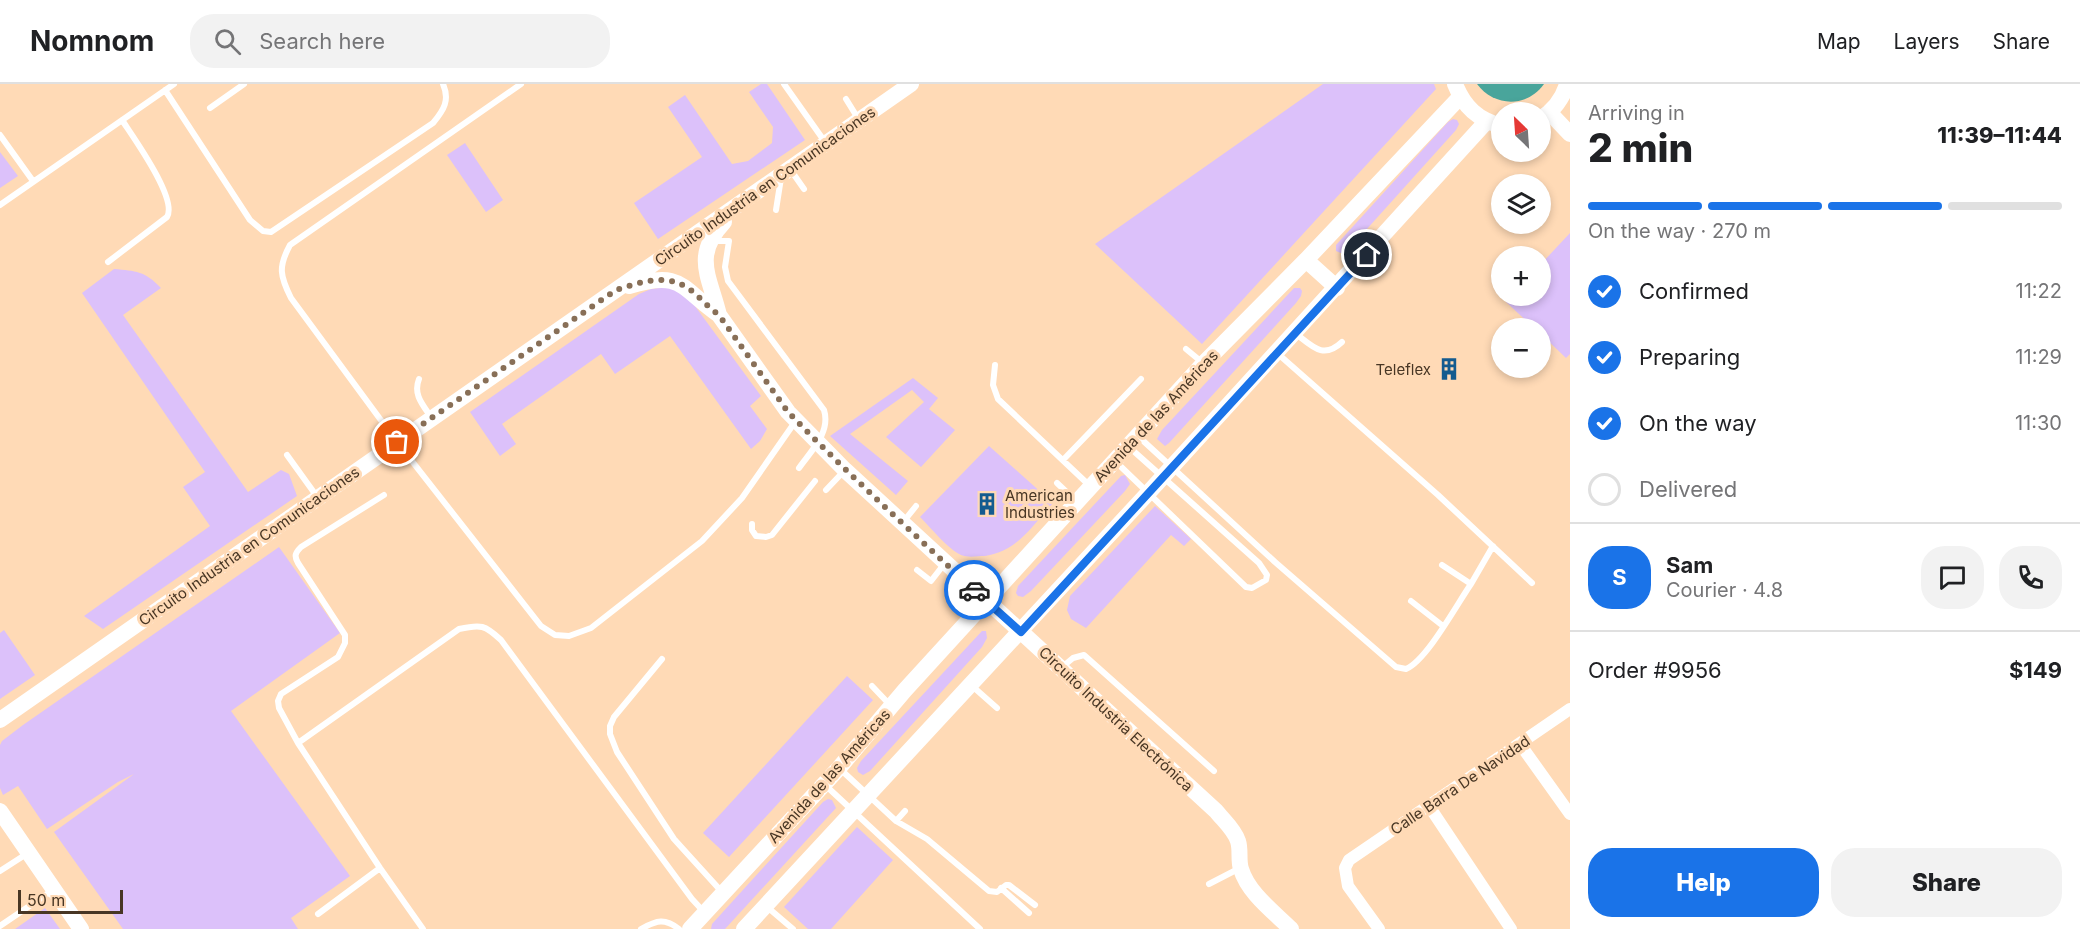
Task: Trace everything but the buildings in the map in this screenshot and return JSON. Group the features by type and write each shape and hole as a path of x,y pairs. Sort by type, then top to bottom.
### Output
{"street":[{"name":"Circuito Industria en Comunicaciones","path":"0,720 911,84"},
{"path":"1551,109 1564,93 1567,84"},
{"path":"1457,90 1471,111 1491,122"},
{"name":"Avenida de las Américas","path":"690,929 839,768 891,706 1090,486 1204,363 1306,260 1457,90"},
{"path":"1551,120 1570,134"},
{"path":"744,929 1295,333 1491,127"},
{"path":"710,240 748,198"},
{"name":"Circuito Industria Electrónica","path":"710,240 705,257 705,271 719,315 788,412 901,523 1215,811 1232,830 1238,841 1240,868 1256,894 1291,929"},
{"path":"1306,260 1337,288"},
{"name":"Circuito Industria Electrónica","path":"616,290 646,281 673,281 687,287 719,315"},
{"name":"Calle Barra De Navidad","path":"1378,929 1348,886 1345,868 1349,860 1570,709"},
{"path":"1520,744 1570,814"},
{"path":"1429,806 1511,929"},
{"path":"0,811 81,929"}],"lane":[{"path":"0,205 174,84"},
{"path":"210,108 244,84"},
{"path":"165,90 250,220 263,231 271,232 432,123 446,104 447,97 443,84"},
{"path":"521,84 290,245 282,260 281,271 291,298 397,442 541,626 555,635 568,636 591,627 702,541 742,498 796,421"},
{"path":"784,84 826,143"},
{"path":"846,99 859,120"},
{"path":"108,262 167,217 170,207 156,174 122,120"},
{"path":"0,135 33,181"},
{"path":"786,171 804,189"},
{"path":"776,210 786,171"},
{"path":"710,240 729,242 725,267 728,281 824,410 826,424 818,443 799,468"},
{"path":"1295,333 1318,350 1332,350 1342,342"},
{"path":"1186,349 1204,363"},
{"path":"1277,353 1532,583"},
{"path":"995,365 993,385 998,399 1090,486"},
{"path":"419,379 416,387 417,396 431,417"},
{"path":"1063,460 1141,379"},
{"path":"1133,441 1395,667 1406,669 1415,664 1471,584 1492,546"},
{"path":"1115,460 1246,587 1257,587 1266,580 1266,575 1259,563 1168,472 1133,441"},
{"path":"287,455 318,498"},
{"path":"826,490 845,470"},
{"path":"752,524 752,530 756,536 772,535 815,481"},
{"path":"1057,483 1077,502"},
{"path":"384,495 301,547 296,553 298,563 345,635 345,643 338,657 281,694 278,701 279,708 298,743 423,929"},
{"path":"901,523 916,506"},
{"path":"917,570 931,581 945,563"},
{"path":"1442,565 1471,584"},
{"path":"1411,601 1443,626"},
{"path":"298,743 459,629 476,625 489,628 501,640 692,899 705,913"},
{"path":"1060,668 1073,658 1084,656 1214,771"},
{"path":"662,659 614,717 610,726 610,734 617,752 674,839 723,892"},
{"path":"970,685 997,708"},
{"path":"872,686 891,706"},
{"path":"839,768 896,821 927,838 989,891 993,893 1006,885 1014,888 1035,905"},
{"path":"824,784 980,929"},
{"path":"896,821 905,811"},
{"path":"0,871 28,852"},
{"path":"318,914 380,868"},
{"path":"1209,884 1240,868"},
{"path":"1002,888 1029,913"},
{"path":"0,926 54,890"},
{"path":"765,906 794,929"},
{"path":"641,929 659,920 669,921 679,929"}],"shaded area":[{"path":"761,84 767,84 805,140 658,239 634,203 702,157 668,107 685,95 732,164 748,161 772,143 773,127 749,92"},
{"path":"1323,84 1434,84 1436,89 1202,344 1095,244"},
{"path":"1453,119 1459,124 1456,130 1348,250 1343,254 1336,251 1336,245"},
{"path":"465,143 503,200 486,212 447,155"},
{"path":"0,152 18,176 0,188"},
{"path":"1570,233 1570,354 1566,358 1551,344 1551,318 1523,318 1510,306 1551,306 1551,253"},
{"path":"114,269 140,273 161,288 123,315 248,492 281,470 289,474 297,496 103,629 84,616 210,526 183,487 205,472 82,293"},
{"path":"667,287 682,293 692,302 761,396 750,406 767,429 760,441 751,449 670,336 615,374 601,354 502,424 516,444 500,456 470,412 639,294 651,289"},
{"path":"1294,288 1300,288 1302,291 1296,303 1165,446 1157,439 1162,430"},
{"path":"913,378 938,398 929,409 955,430 921,467 886,437 924,402 912,390 850,434 908,481 896,495 830,436"},
{"path":"989,446 1053,503 1024,536 1007,549 985,556 964,556 951,548 920,517"},
{"path":"1125,475 1130,484 1125,491 1031,591 1023,597 1018,596 1016,593 1018,586 1121,476"},
{"path":"1155,506 1191,539 1184,546 1171,535 1086,628 1071,619 1067,610 1070,596"},
{"path":"279,547 340,633 231,711 350,876 291,918 298,929 123,929 54,832 134,774 47,829 18,786 3,795 0,788 0,745 23,725"},
{"path":"4,630 35,675 0,699 0,633"},
{"path":"982,631 986,631 987,638 982,647 870,771 863,775 858,772 857,768 861,761"},
{"path":"847,676 873,700 729,857 703,833"},
{"path":"828,799 832,800 836,808 725,929 711,929 712,924"},
{"path":"857,827 893,860 831,929 808,929 784,907"},
{"path":"45,908 60,929 15,929"}],"water":[{"path":"1477,84 1544,84 1537,92 1520,101 1501,100 1484,92"}],"way so far":[{"path":"397,442 616,290 646,281 661,279 673,281 687,287 719,315 796,421 974,590"}],"place":[{"name":"Teleflex","path":"1449,369"},
{"name":"American Industries","path":"987,504"}],"route":[{"path":"974,590 1021,632 1367,255"}]}
